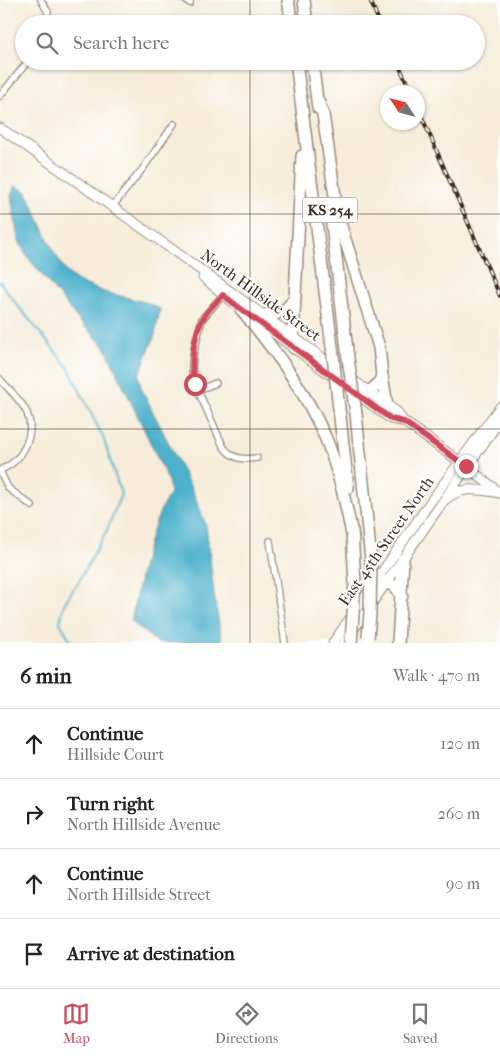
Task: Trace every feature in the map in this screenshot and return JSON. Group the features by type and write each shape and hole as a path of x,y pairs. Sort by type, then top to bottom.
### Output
{"highway":[{"path":"288,0 290,15"},
{"path":"304,0 306,15"},
{"name":"KS 254","path":"297,70 332,347 353,539 355,583 351,643"},
{"name":"KS 254","path":"313,70 356,414 371,560 371,602 367,641"},
{"path":"294,348 293,336 302,162 301,99"},
{"path":"318,101 323,114 338,217 379,347 387,405"},
{"path":"264,316 274,315 286,310 295,296"},
{"path":"241,309 283,362 316,416 337,471 353,539"},
{"path":"364,394 380,383 382,376"},
{"path":"398,643 403,558"},
{"path":"382,582 390,583 397,588 402,596"}],"main road":[{"path":"0,128 139,224 226,292 241,309 294,348 364,394 391,419 404,422"},
{"name":"North Hillside Street","path":"226,292 293,336 364,394 397,412 404,422 500,493"},
{"name":"East 45th Street North","path":"344,643 382,582 500,407"},
{"name":"East 45th Street North","path":"333,643 403,558 463,464 500,420"},
{"path":"434,512 448,497 458,491 468,489 500,493"}],"street":[{"path":"41,0 48,12 48,15"},
{"path":"0,96 21,70"},
{"path":"114,206 174,124"},
{"path":"226,292 206,313 200,328 192,365 192,375 227,451 241,459 257,458"},
{"path":"0,379 26,411 30,431 28,440 19,457 0,471 8,488 32,506"},
{"path":"198,390 216,383"},
{"path":"270,541 285,643"}],"water":[{"path":"15,186 26,191 53,250 66,272 81,283 104,292 148,303 160,309 155,335 139,375 141,388 193,492 206,525 222,643 158,643 131,621 150,538 161,509 170,493 168,480 105,347 82,324 25,254 18,238 11,196"}],"waterway":[{"path":"0,281 68,367 103,437 121,494 107,530 64,604 60,623 72,643"}],"railway":[{"path":"370,0 376,15"},
{"path":"401,70 408,85"},
{"path":"425,124 500,296"}],"route":[{"path":"195,384 192,375 193,355 202,320 223,295 391,419 404,422 466,466"}]}
